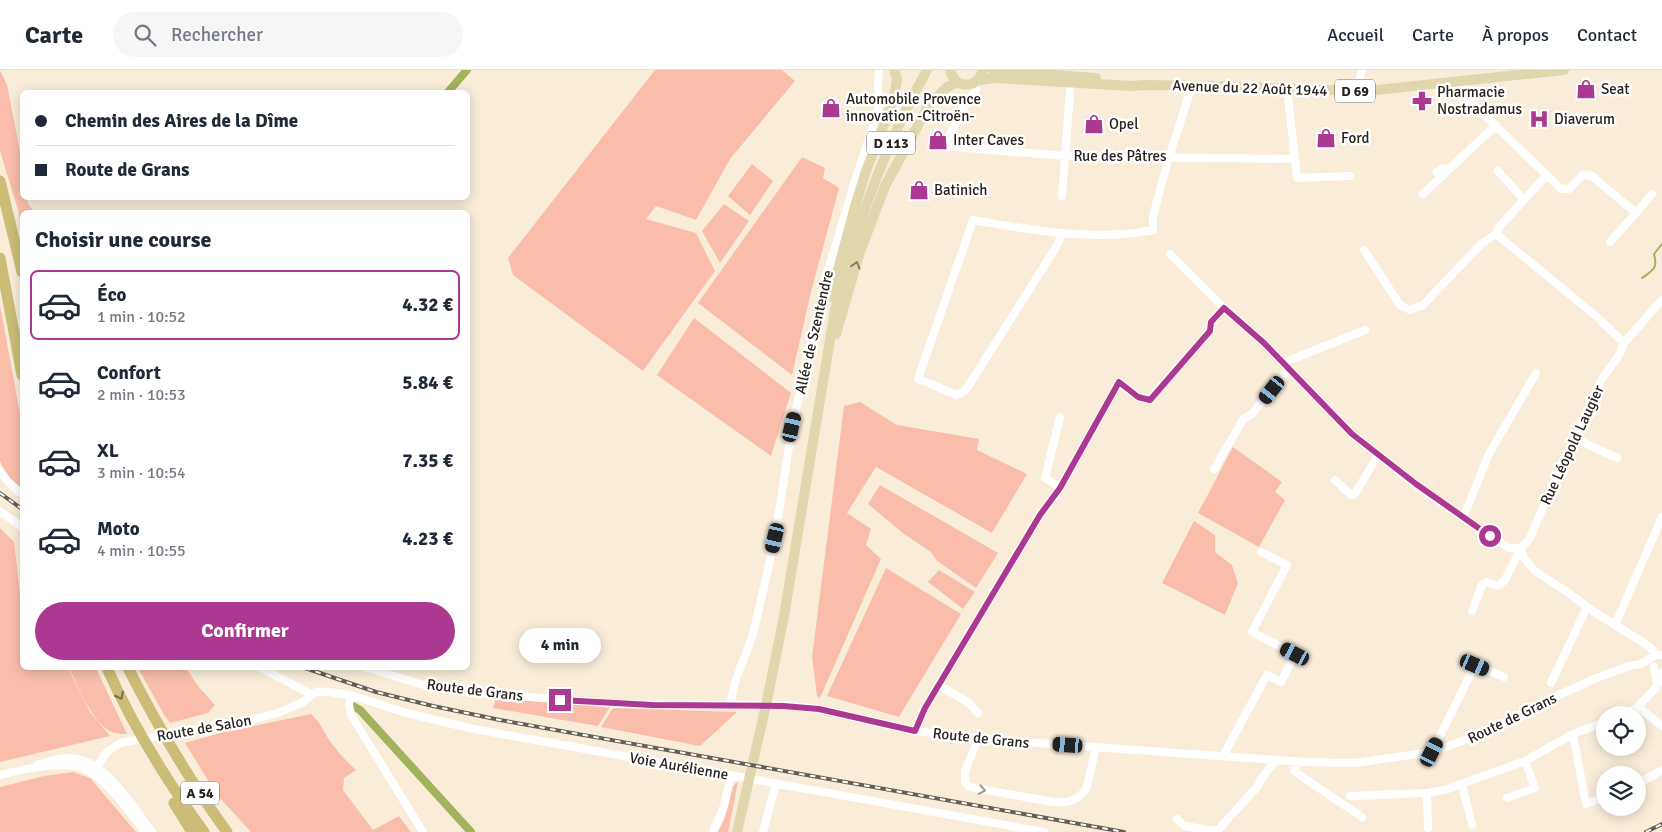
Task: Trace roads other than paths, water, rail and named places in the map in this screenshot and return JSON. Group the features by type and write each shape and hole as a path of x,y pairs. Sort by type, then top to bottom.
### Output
{"highway":[{"path":"0,181 20,264"},
{"path":"0,258 20,364"},
{"name":"A 54","path":"108,670 152,757 204,832"},
{"name":"A 54","path":"129,670 174,753 227,832"},
{"path":"152,757 164,787 192,832"}],"main road":[{"path":"835,310 832,301 835,281 861,186 894,98 897,79 894,70"},
{"name":"D 113","path":"737,832 768,697 784,616 835,310 865,206 890,143 926,70"},
{"name":"Avenue du 22 Août 1944","path":"940,70 952,75 965,85 996,78 1047,78 1131,86 1357,91 1564,70"},
{"path":"976,82 983,70"},
{"name":"Avenue du 22 Août 1944","path":"993,70 1047,78"},
{"path":"827,361 839,327 859,255 885,186 929,105 946,88 952,75"}],"street":[{"name":"Allée de Szentendre","path":"730,705 736,678 753,635 772,548 792,427 826,277 878,114 879,74 886,70"},
{"path":"1357,91 1362,70"},
{"path":"1062,196 1071,79"},
{"path":"1463,81 1463,90 1467,98 1561,189 1569,189 1582,174 1592,176 1636,213"},
{"name":"Rue des Pâtres","path":"976,82 976,90 964,107 944,146 1065,156 1295,159"},
{"path":"1063,233 966,390 957,395 918,379 973,220 1050,233 1063,233 1132,234 1153,230 1153,216 1169,157 1192,86"},
{"path":"1287,88 1297,178 1350,176"},
{"path":"1423,194 1496,125"},
{"path":"1437,172 1444,168 1449,169"},
{"path":"1498,171 1524,200"},
{"path":"1364,250 1400,305 1410,310 1423,305 1482,243 1496,234 1499,227 1547,175"},
{"path":"1610,242 1652,194"},
{"path":"1050,233 1056,247"},
{"path":"1496,234 1596,316 1624,343"},
{"path":"1170,254 1224,308 1264,343 1352,434 1463,518 1508,548 1521,548 1523,558 1535,571 1650,647 1657,662 1658,686"},
{"name":"Rue Léopold Laugier","path":"1472,611 1482,585 1487,582 1497,586 1503,583 1516,562 1521,548 1530,538 1564,458 1576,439 1601,380 1619,355 1624,343 1662,300"},
{"path":"915,731 938,685 1040,515 1060,488 1119,382 1138,397 1150,400 1210,331 1211,322 1224,308"},
{"path":"1283,363 1364,330"},
{"path":"1214,469 1244,418 1251,415 1289,369"},
{"path":"1463,518 1490,454 1536,373"},
{"path":"1060,417 1045,478 1060,488"},
{"path":"1576,439 1617,458"},
{"path":"1335,480 1351,495 1355,494 1378,455"},
{"path":"0,471 8,482 20,492"},
{"path":"0,511 20,526"},
{"path":"1614,625 1662,517"},
{"path":"1223,756 1267,675 1281,682 1295,654 1252,632 1287,566 1261,552"},
{"path":"1551,683 1587,607"},
{"name":"Route de Grans","path":"375,670 427,686 456,691 617,704 783,706 819,709 915,731 978,739 1276,760 1354,763 1432,752 1463,742 1594,679 1629,666 1657,662"},
{"path":"1432,752 1475,665 1504,677"},
{"path":"265,670 314,693"},
{"path":"1639,706 1658,686 1662,673"},
{"path":"938,685 970,703 978,713"},
{"name":"Voie Aurélienne","path":"314,693 330,692 351,696 406,713 474,729 776,783 1013,829 1044,832"},
{"name":"Route de Salon","path":"95,770 107,752 120,743 278,713 303,702 314,693"},
{"path":"351,696 349,704 350,714 423,832"},
{"path":"1646,713 1662,726"},
{"path":"1350,796 1427,793 1462,785 1525,761 1573,734 1596,725"},
{"path":"1573,734 1586,804 1596,801"},
{"path":"978,739 965,771 965,783 969,787 1053,802 1071,801 1083,793 1087,787 1096,747"},
{"path":"1177,819 1184,826 1217,831 1258,786 1261,778 1276,760"},
{"path":"1296,761 1295,772 1362,817"},
{"path":"1507,798 1535,788 1525,761"},
{"path":"0,775 26,769 66,765 95,770 110,777 152,832"},
{"path":"95,770 145,832"},
{"path":"1646,779 1662,770"},
{"path":"713,832 724,806 731,775"},
{"path":"763,832 776,783"},
{"path":"1462,785 1472,824"},
{"path":"1427,793 1428,828"}],"waterway":[{"path":"450,90 467,70"},
{"path":"1642,278 1654,269 1654,254 1662,244"},
{"path":"351,705 360,710 471,832"}],"railway":[{"path":"0,493 20,508"},
{"path":"311,670 376,692 500,720 1124,832"},
{"path":"1646,832 1662,824"}],"place":[{"name":"Seat","path":"1586,89"},
{"name":"Pharmacie Nostradamus","path":"1422,101"},
{"name":"Automobile Provence innovation -Citroën-","path":"831,108"},
{"name":"Diaverum","path":"1539,119"},
{"name":"Opel","path":"1094,124"},
{"name":"Ford","path":"1326,138"},
{"name":"Inter Caves","path":"938,140"},
{"name":"Batinich","path":"919,190"}]}
